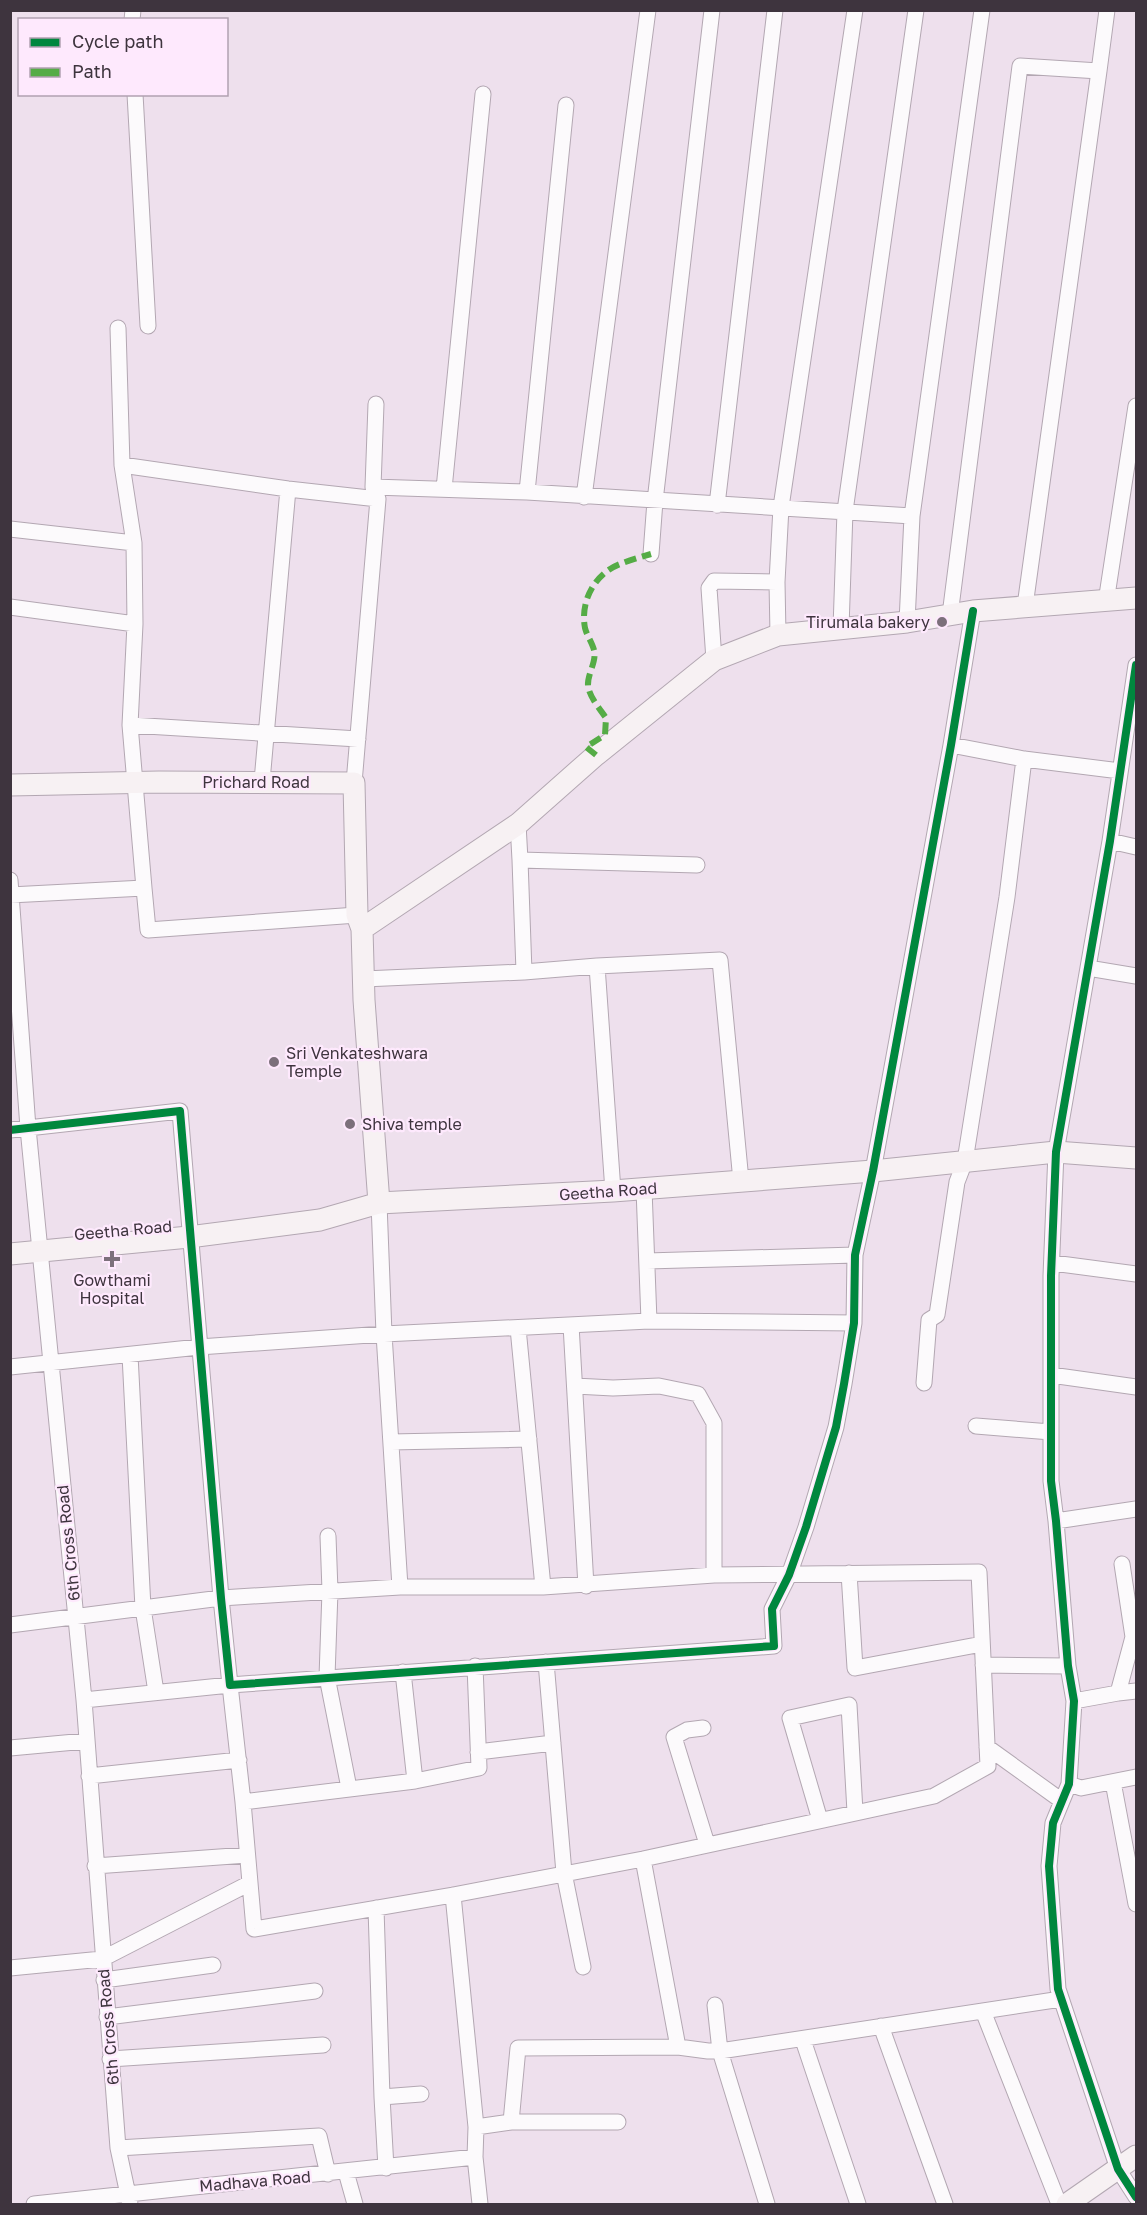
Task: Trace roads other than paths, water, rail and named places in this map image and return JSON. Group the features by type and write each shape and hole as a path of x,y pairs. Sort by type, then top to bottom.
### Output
{"street":[{"path":"584,497 648,10"},
{"path":"651,554 655,501 712,10"},
{"path":"717,504 775,10"},
{"path":"778,634 777,582 781,507 855,10"},
{"path":"841,628 845,511 916,10"},
{"path":"907,622 912,516 982,10"},
{"path":"1025,606 1107,10"},
{"path":"950,615 1020,66 1099,71"},
{"path":"444,489 483,94"},
{"path":"135,96 148,326"},
{"path":"527,492 566,105"},
{"path":"118,328 122,465 134,543 135,624 130,725 148,930 359,922 518,825 596,755 714,660 778,634 907,622 973,611 1137,598"},
{"path":"376,404 375,493 354,783 359,922 379,1203 384,1334 400,1587"},
{"path":"1106,602 1137,406"},
{"path":"122,465 288,489 375,493 444,489 527,492 912,516"},
{"path":"262,781 288,489"},
{"path":"10,529 134,543"},
{"path":"714,660 709,588 714,581 777,582"},
{"path":"10,607 135,624"},
{"path":"84,1700 327,1677 774,1646 772,1609 789,1575 806,1527 836,1427 854,1323 855,1255 873,1171 951,745 973,611"},
{"path":"1137,665 1134,701 1120,771 1056,1152 1051,1481 1068,1666 1074,1701 1069,1784 1053,1823 1048,1866 1058,1989 1118,2169 1137,2197"},
{"path":"130,725 358,739"},
{"path":"951,745 1024,759 1120,771"},
{"path":"924,1383 929,1320 937,1315 957,1182 965,1161 1006,897 1024,759"},
{"name":"Prichard Road","path":"10,785 262,781 354,783"},
{"path":"518,825 524,972"},
{"path":"1110,841 1137,847"},
{"path":"520,860 697,865"},
{"name":"6th Cross Road","path":"10,880 28,1128 84,1700 106,2017 118,2148 129,2199"},
{"path":"11,895 144,888"},
{"path":"364,979 720,960 741,1181"},
{"path":"597,966 613,1191"},
{"path":"1088,968 1137,976"},
{"path":"10,1130 180,1111 221,1598 239,1760 254,1929 643,1859 934,1796 988,1766 979,1572 714,1575 586,1586 400,1587 221,1598 10,1625"},
{"name":"Geetha Road","path":"10,1254 189,1237 320,1220 379,1203 644,1189 873,1171 1056,1152 1137,1158"},
{"path":"644,1189 649,1321"},
{"path":"647,1261 855,1255"},
{"path":"1053,1263 1137,1274"},
{"path":"10,1367 199,1347 384,1334 649,1321 854,1323"},
{"path":"571,1325 586,1586"},
{"path":"518,1329 543,1587"},
{"path":"130,1355 143,1608 156,1692"},
{"path":"1051,1375 1137,1388"},
{"path":"575,1386 613,1388 659,1386 698,1394 714,1423 714,1575"},
{"path":"976,1426 1051,1432"},
{"path":"391,1442 529,1439"},
{"path":"1056,1521 1137,1509"},
{"path":"328,1536 330,1592 327,1677 349,1788"},
{"path":"1118,1693 1133,1637 1122,1564"},
{"path":"849,1573 855,1668 982,1644"},
{"path":"546,1662 564,1873 583,1967"},
{"path":"983,1665 1068,1666"},
{"path":"243,1802 349,1788 388,1786 479,1768 475,1666"},
{"path":"403,1672 415,1781"},
{"path":"1074,1701 1137,1691"},
{"path":"820,1820 790,1718 849,1706 855,1812"},
{"path":"703,1728 687,1730 675,1737 707,1844"},
{"path":"10,1748 86,1741"},
{"path":"478,1752 553,1743"},
{"path":"987,1747 1062,1801"},
{"path":"89,1776 239,1760"},
{"path":"1069,1784 1081,1788 1137,1778"},
{"path":"1113,1782 1137,1904"},
{"path":"95,1866 247,1855"},
{"path":"643,1859 678,2047"},
{"path":"10,1968 102,1959 250,1883"},
{"path":"453,1895 476,2127 475,2157 480,2205"},
{"path":"376,1908 386,2168"},
{"path":"104,1980 213,1965"},
{"path":"106,2017 315,1991"},
{"path":"511,2122 518,2048 678,2047 708,2051 720,2050 803,2040 1061,1999"},
{"path":"715,2005 720,2050 767,2205"},
{"path":"983,2011 1059,2205"},
{"path":"881,2026 945,2205"},
{"path":"803,2040 858,2205"},
{"path":"110,2059 323,2045"},
{"path":"382,2097 421,2094"},
{"path":"476,2127 511,2122 618,2122"},
{"path":"118,2148 319,2136 328,2174"},
{"path":"1067,2205 1137,2156"},
{"name":"Madhava Road","path":"34,2205 129,2199 475,2157"},
{"path":"346,2172 355,2205"}],"place":[{"name":"Tirumala bakery","path":"942,622"},
{"name":"Sri Venkateshwara Temple","path":"274,1062"},
{"name":"Shiva temple","path":"350,1124"},
{"name":"Gowthami Hospital","path":"112,1259"}]}
